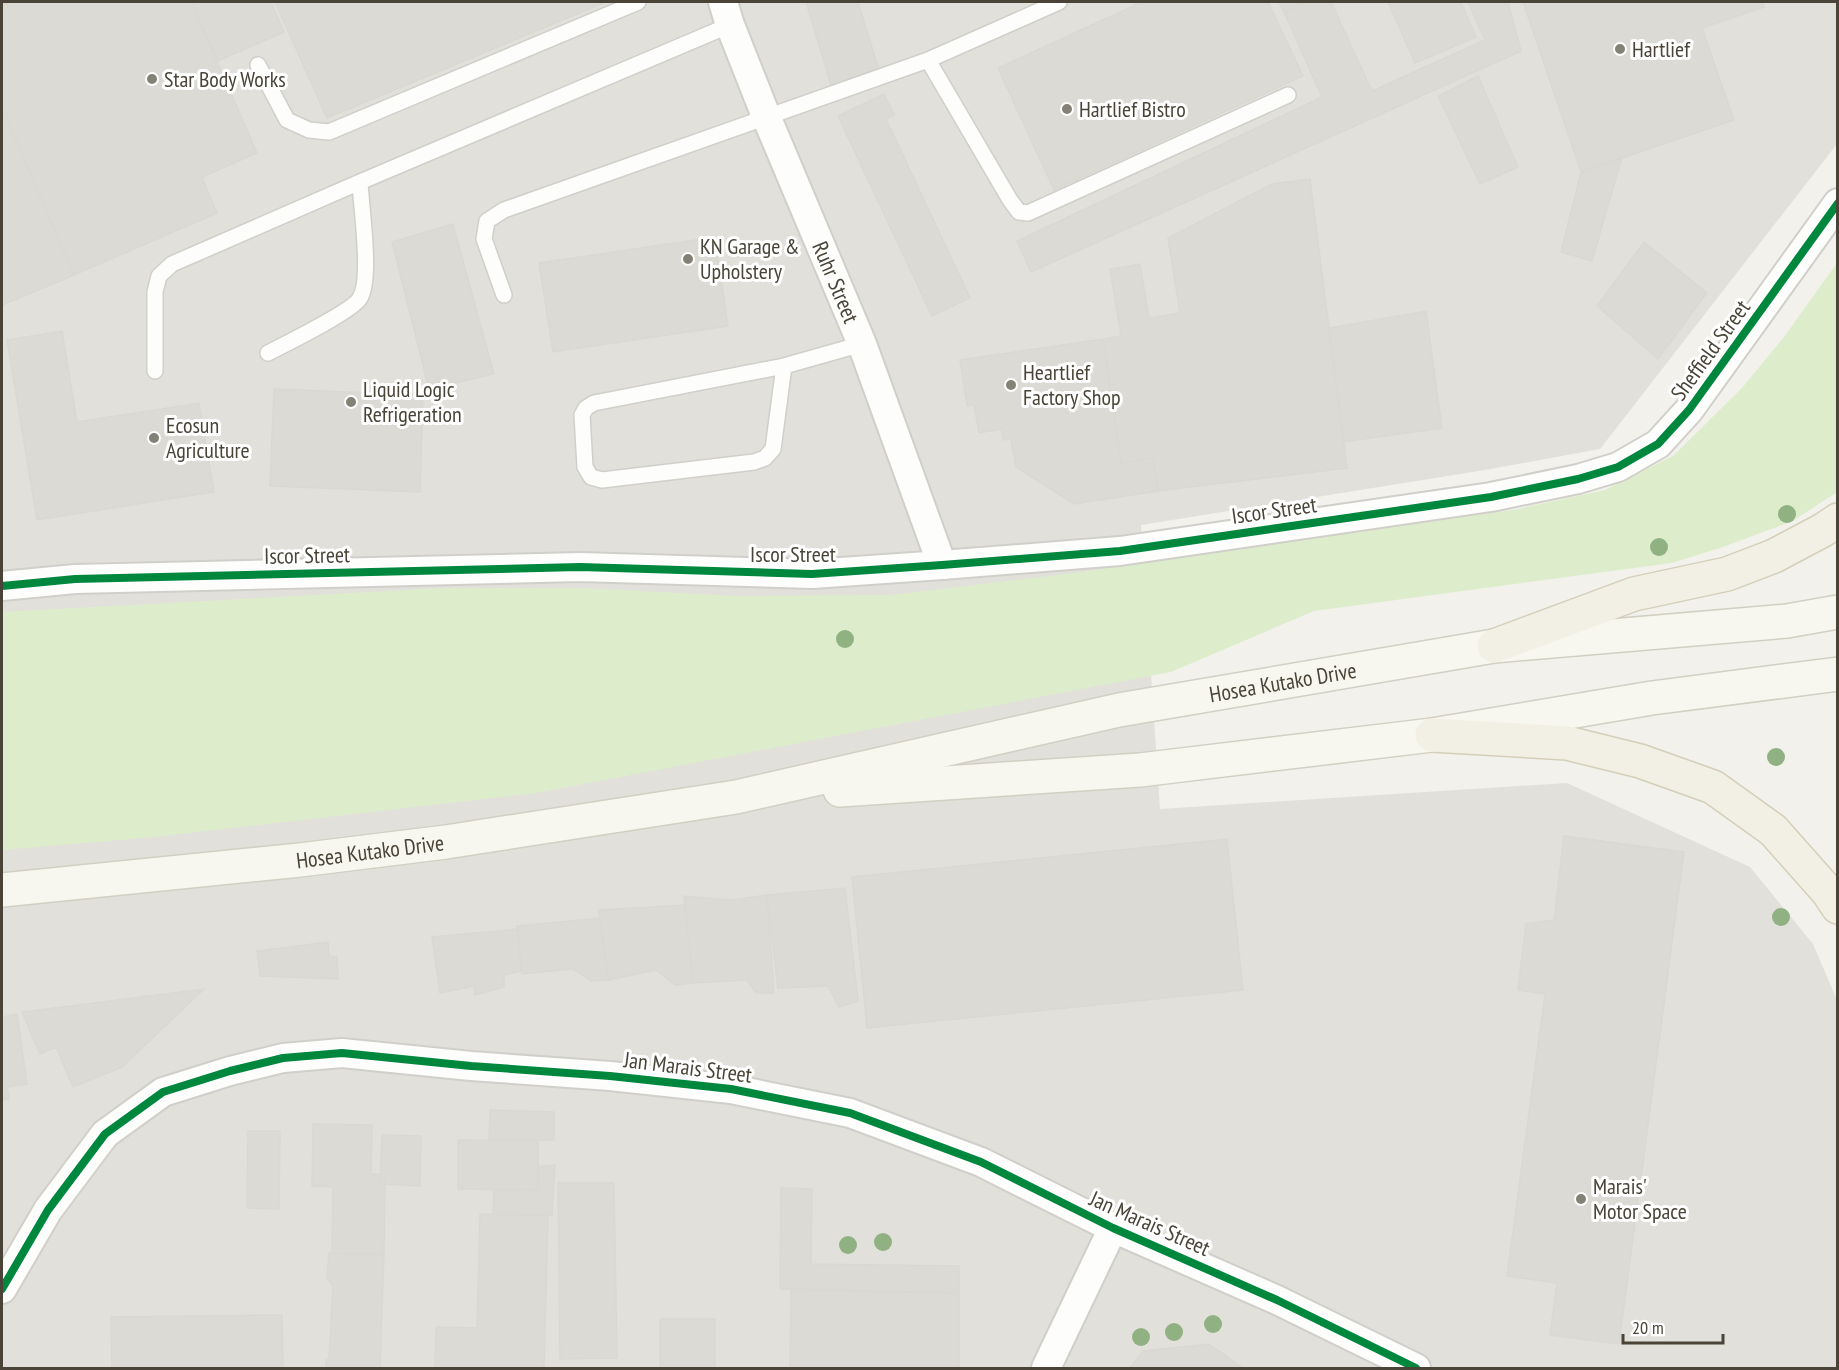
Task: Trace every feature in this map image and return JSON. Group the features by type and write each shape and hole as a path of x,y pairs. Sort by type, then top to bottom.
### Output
{"main road":[{"path":"1494,646 1634,594 1726,574 1774,556 1838,520"},
{"name":"Hosea Kutako Drive","path":"2,890 289,862 446,842 736,797 1119,710 1494,646 1787,621 1838,612"},
{"name":"Hosea Kutako Drive","path":"736,797 1140,770 1432,735 1652,698 1838,674"},
{"path":"1432,735 1567,743 1640,761 1713,787 1773,830 1828,892 1838,907"}],"street":[{"name":"Ruhr Street","path":"726,14 766,116 862,344 942,565"},
{"name":"Sheffield Street","path":"1578,479 1618,468 1658,444 1696,401 1838,203"},
{"name":"Iscor Street","path":"2,586 75,579 545,567 812,574 1120,551 1491,496 1578,479"},
{"name":"Jan Marais Street","path":"2,1289 48,1210 105,1134 163,1092 283,1058 342,1053 731,1089 850,1113 981,1162 1113,1228 1277,1300 1416,1368"},
{"path":"1046,1368 1113,1228"}],"lane":[{"path":"258,65 287,120 309,130 329,132 638,2"},
{"path":"504,295 484,239 487,221 504,210 928,60 1059,2"},
{"path":"154,371 155,292 159,276 172,264 360,182 726,14"},
{"path":"928,60 1010,200 1019,212 1028,213 1288,95"},
{"path":"268,353 346,310 360,299 366,280 360,182"},
{"path":"784,366 773,449 765,458 754,462 602,480 591,477 585,466 582,415 586,408 594,403 784,366 862,344"}],"shaded area":[{"path":"2,2 1837,2 1837,144 1600,449 1485,470 1141,525 1160,809 1567,783 1750,867 1813,944 1837,1000 1837,1368 2,1368"}],"green space":[{"path":"1837,263 1837,492 1793,521 1723,547 1672,563 1314,611 1171,672 536,793 154,837 2,850 2,612 442,588 580,588 736,596 891,595 1082,572 1273,542 1513,510 1605,490 1673,456 1742,388 1784,337"}],"building":[{"path":"2,2 191,2 257,153 202,177 217,213 74,275 2,107"},
{"path":"191,2 271,2 284,32 218,61"},
{"path":"275,2 606,2 327,118"},
{"path":"806,2 858,2 879,70 831,85"},
{"path":"1142,2 1268,2 1303,76 1054,190 998,68"},
{"path":"1279,2 1305,2 1284,12"},
{"path":"1305,2 1331,2 1372,91 1485,40 1468,2 1508,2 1521,51 1031,272 1017,241 1322,97 1284,12"},
{"path":"1388,2 1461,2 1476,37 1415,63"},
{"path":"1523,2 1762,2 1764,7 1702,28 1734,120 1581,172"},
{"path":"1478,76 1518,167 1480,184 1438,96"},
{"path":"884,94 894,115 886,119 970,298 932,316 838,116"},
{"path":"2,107 74,275 2,305"},
{"path":"1622,157 1592,261 1561,252 1581,172"},
{"path":"1310,179 1347,468 1158,491 1153,458 1121,463 1103,339 1121,336 1110,269 1140,264 1149,318 1180,313 1168,238 1272,184"},
{"path":"453,224 494,374 429,389 392,242"},
{"path":"715,237 728,326 553,352 539,263"},
{"path":"1644,242 1707,293 1658,359 1597,306"},
{"path":"1426,311 1442,428 1343,442 1329,328"},
{"path":"62,331 77,422 199,403 214,492 37,520 7,340"},
{"path":"1103,339 1121,463 1153,458 1158,491 1074,504 1016,467 1011,439 1003,440 1002,429 979,433 974,405 967,406 960,360"},
{"path":"274,389 423,395 420,492 270,486"},
{"path":"1564,836 1684,852 1619,1344 1550,1335 1557,1283 1507,1276 1545,994 1518,990 1526,924 1554,920"},
{"path":"1227,839 1243,990 867,1028 852,877"},
{"path":"845,888 858,1001 839,1007 828,986 778,988 767,895"},
{"path":"767,895 774,993 756,993 747,980 693,983 684,896 731,900"},
{"path":"685,905 693,983 675,985 656,970 608,980 599,910"},
{"path":"600,918 608,980 591,981 573,969 522,974 517,926"},
{"path":"518,929 521,971 504,975 504,987 475,995 474,986 440,993 432,937"},
{"path":"328,942 329,956 337,957 338,979 260,976 257,951"},
{"path":"204,989 122,1067 73,1087 56,1047 40,1054 22,1012"},
{"path":"17,1014 27,1084 7,1087 9,1099 2,1100 2,1017"},
{"path":"490,1110 554,1112 554,1140 489,1140"},
{"path":"313,1124 372,1125 371,1174 385,1174 384,1254 332,1253 333,1187 312,1186"},
{"path":"248,1131 280,1131 279,1209 247,1208"},
{"path":"382,1135 421,1136 420,1186 380,1184"},
{"path":"458,1140 538,1141 538,1190 458,1189"},
{"path":"555,1165 552,1215 493,1214 494,1189 538,1190 538,1167"},
{"path":"558,1183 614,1183 617,1358 560,1359"},
{"path":"781,1188 812,1189 811,1264 959,1266 959,1293 780,1289"},
{"path":"480,1214 548,1216 544,1368 435,1368 436,1327 477,1328"},
{"path":"329,1253 384,1254 380,1368 326,1368 326,1360 329,1359 333,1286 327,1278"},
{"path":"791,1290 959,1293 959,1368 790,1368"},
{"path":"282,1315 283,1368 112,1368 111,1317"},
{"path":"660,1319 715,1319 715,1368 660,1368"},
{"path":"1209,1344 1243,1368 1130,1368 1143,1351"}],"cycle path":[{"path":"2,586 75,579 580,567 812,574 1120,551 1491,497 1578,479 1618,467 1658,444 1689,410 1838,203"},
{"path":"2,1289 48,1210 105,1134 163,1092 230,1071 283,1058 342,1053 731,1089 850,1113 981,1162 1113,1228 1277,1300 1416,1368"}],"place":[{"name":"Hartlief","path":"1620,49"},
{"name":"Star Body Works","path":"152,79"},
{"name":"Hartlief Bistro","path":"1067,109"},
{"name":"KN Garage & Upholstery","path":"688,259"},
{"name":"Heartlief Factory Shop","path":"1011,385"},
{"name":"Liquid Logic Refrigeration","path":"351,402"},
{"name":"Ecosun Agriculture","path":"154,438"},
{"name":"Marais' Motor Space","path":"1581,1199"}]}
